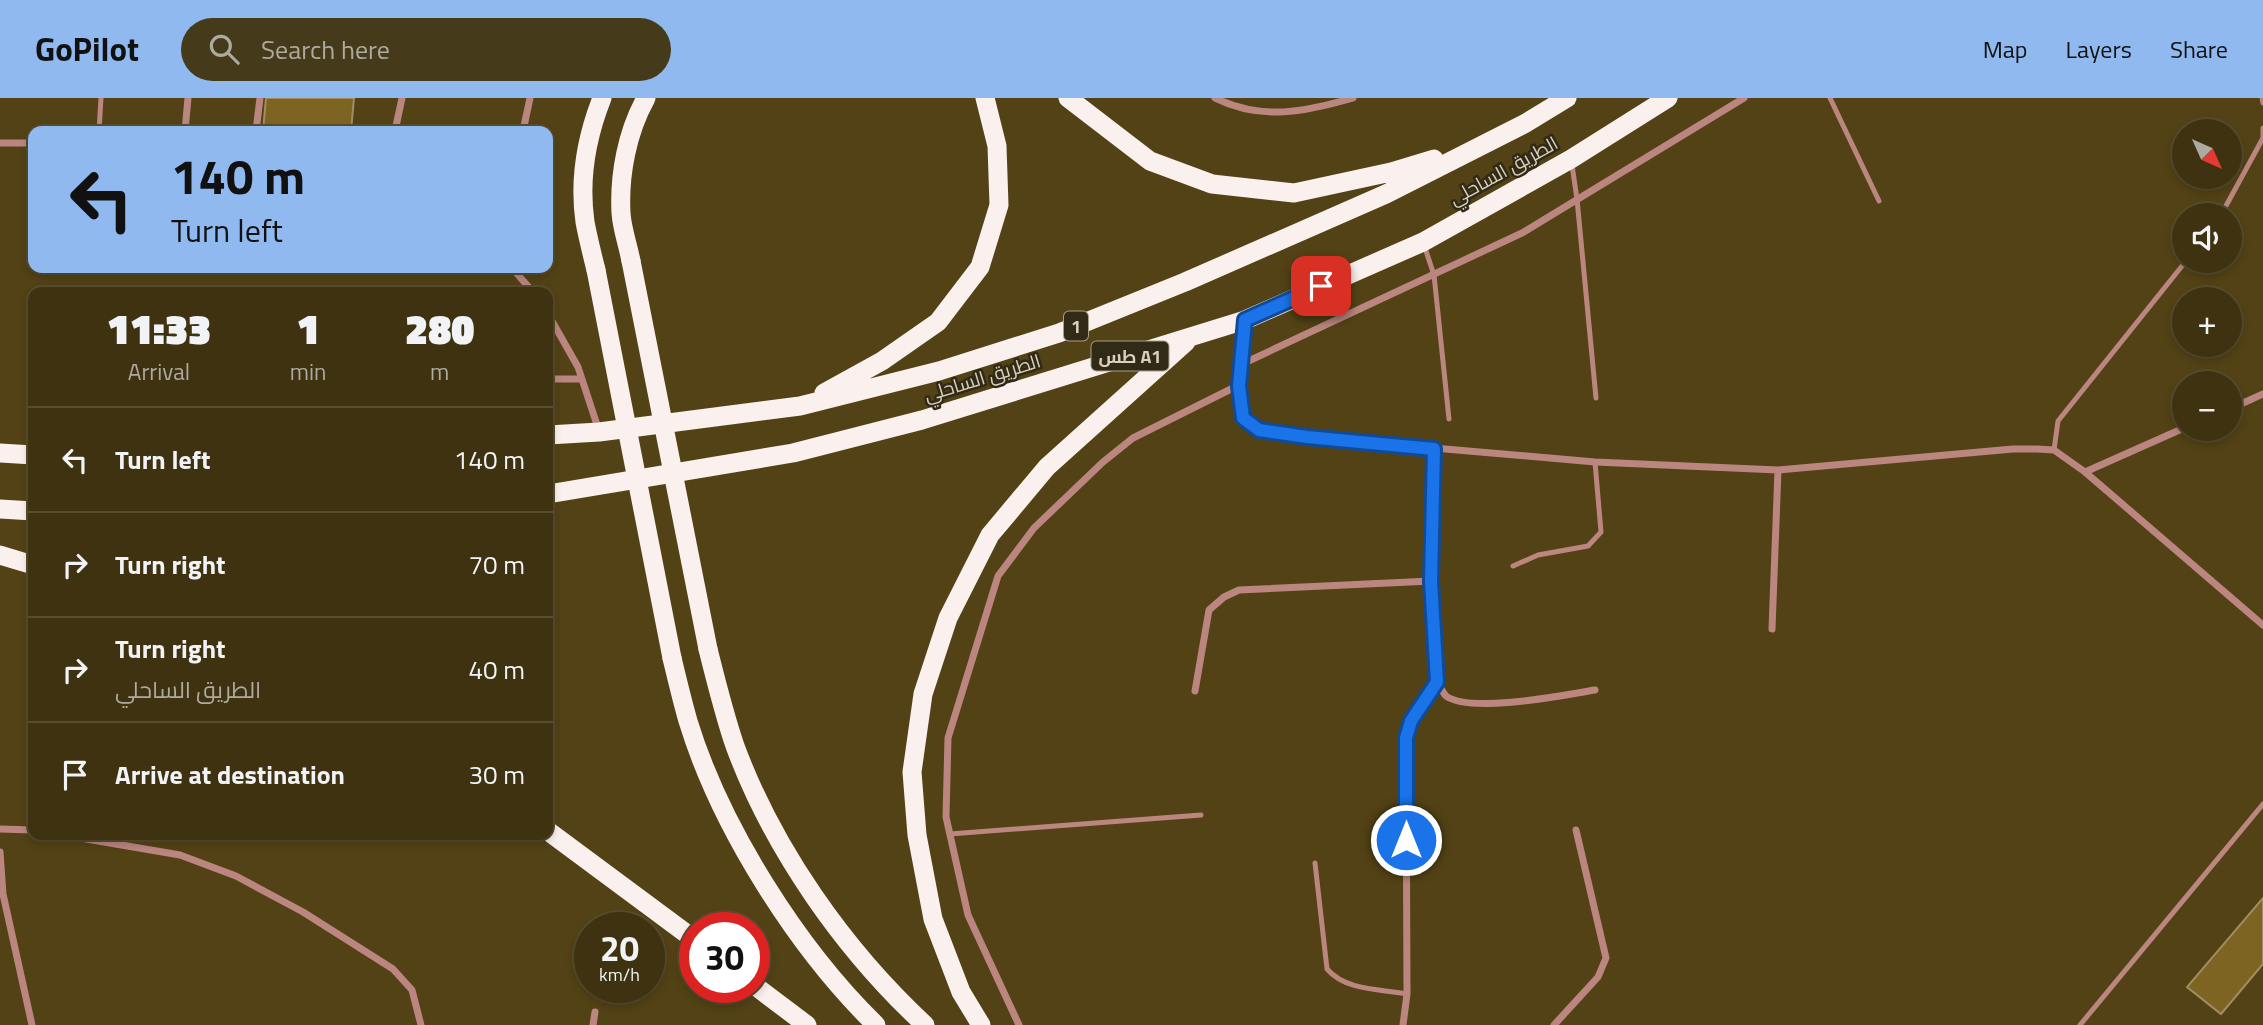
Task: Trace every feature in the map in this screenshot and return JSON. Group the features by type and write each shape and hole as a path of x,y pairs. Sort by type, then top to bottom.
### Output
{"highway":[{"path":"601,98 592,123 584,174 585,220 672,658 689,722 717,795 757,871 807,944 876,1025"},
{"path":"646,98 638,113 622,173 621,215 708,649 736,747 779,842 813,894 856,951 925,1025"},
{"path":"800,406 882,360 938,322 980,267 999,205 997,146 985,98"},
{"path":"1068,98 1150,161 1212,184 1294,193 1391,172 1526,123"},
{"name":"الطريق الساحلي","path":"553,435 599,432 800,406 939,371 1059,333 1185,282 1386,194 1526,123 1567,98"},
{"name":"الطريق الساحلي","path":"553,493 793,453 922,420 1245,320 1423,242 1570,159 1668,98"},
{"path":"981,1025 961,992 933,919 917,835 912,772 923,694 948,618 990,535 1047,467 1190,338"},
{"path":"0,453 28,455"},
{"path":"0,509 28,511"},
{"path":"0,555 28,563"},
{"path":"553,835 679,928"},
{"path":"770,997 807,1025"}],"street":[{"path":"185,126 188,98"},
{"path":"257,126 260,98"},
{"path":"396,126 402,98"},
{"path":"524,126 530,98"},
{"path":"1215,98 1234,107 1273,112 1311,110 1353,98"},
{"path":"1241,365 1522,233 1744,98"},
{"path":"0,143 28,144"},
{"path":"516,273 529,287"},
{"path":"1245,320 1239,386 1243,418 1259,430 1307,437 1595,463 1778,470 2013,449 2054,450 2085,472 2263,625"},
{"path":"553,323 578,367 599,432"},
{"path":"553,379 581,379"},
{"path":"1018,1025 968,915 946,817 948,738 998,576 1034,528 1103,461 1133,438 1239,386"},
{"path":"2242,404 2263,394"},
{"path":"2085,472 2172,433"},
{"path":"1434,449 1431,581 1437,682 1446,696 1466,703 1528,701 1595,690"},
{"path":"1772,629 1778,470"},
{"path":"1195,691 1209,610 1224,597 1239,590 1431,581"},
{"path":"1404,1025 1407,993 1406,738 1411,721 1437,682"},
{"path":"0,829 28,830"},
{"path":"1554,1025 1598,977 1606,958 1576,830"},
{"path":"92,840 180,855 247,882 303,912 393,968 412,990 421,1025"},
{"path":"0,852 3,894 32,1025"},
{"path":"593,1025 595,1012"}],"lane":[{"path":"99,126 101,98"},
{"path":"1830,98 1879,201"},
{"path":"2228,203 2263,138 2263,128"},
{"path":"1570,159 1577,199 1596,398"},
{"path":"1423,242 1434,275 1448,419"},
{"path":"2054,450 2058,421 2176,273"},
{"path":"1513,566 1538,555 1588,546 1601,532 1595,463"},
{"path":"2080,1025 2263,804"},
{"path":"950,834 1201,815"},
{"path":"1315,863 1327,969 1336,979 1346,984 1407,993"}],"building":[{"path":"266,98 354,98 351,126 263,126"},
{"path":"2263,898 2263,964 2221,1014 2187,987"}],"route":[{"path":"1321,286 1245,320 1239,386 1243,418 1259,430 1434,449 1431,581 1437,682 1411,721 1406,738 1406,840"}]}
